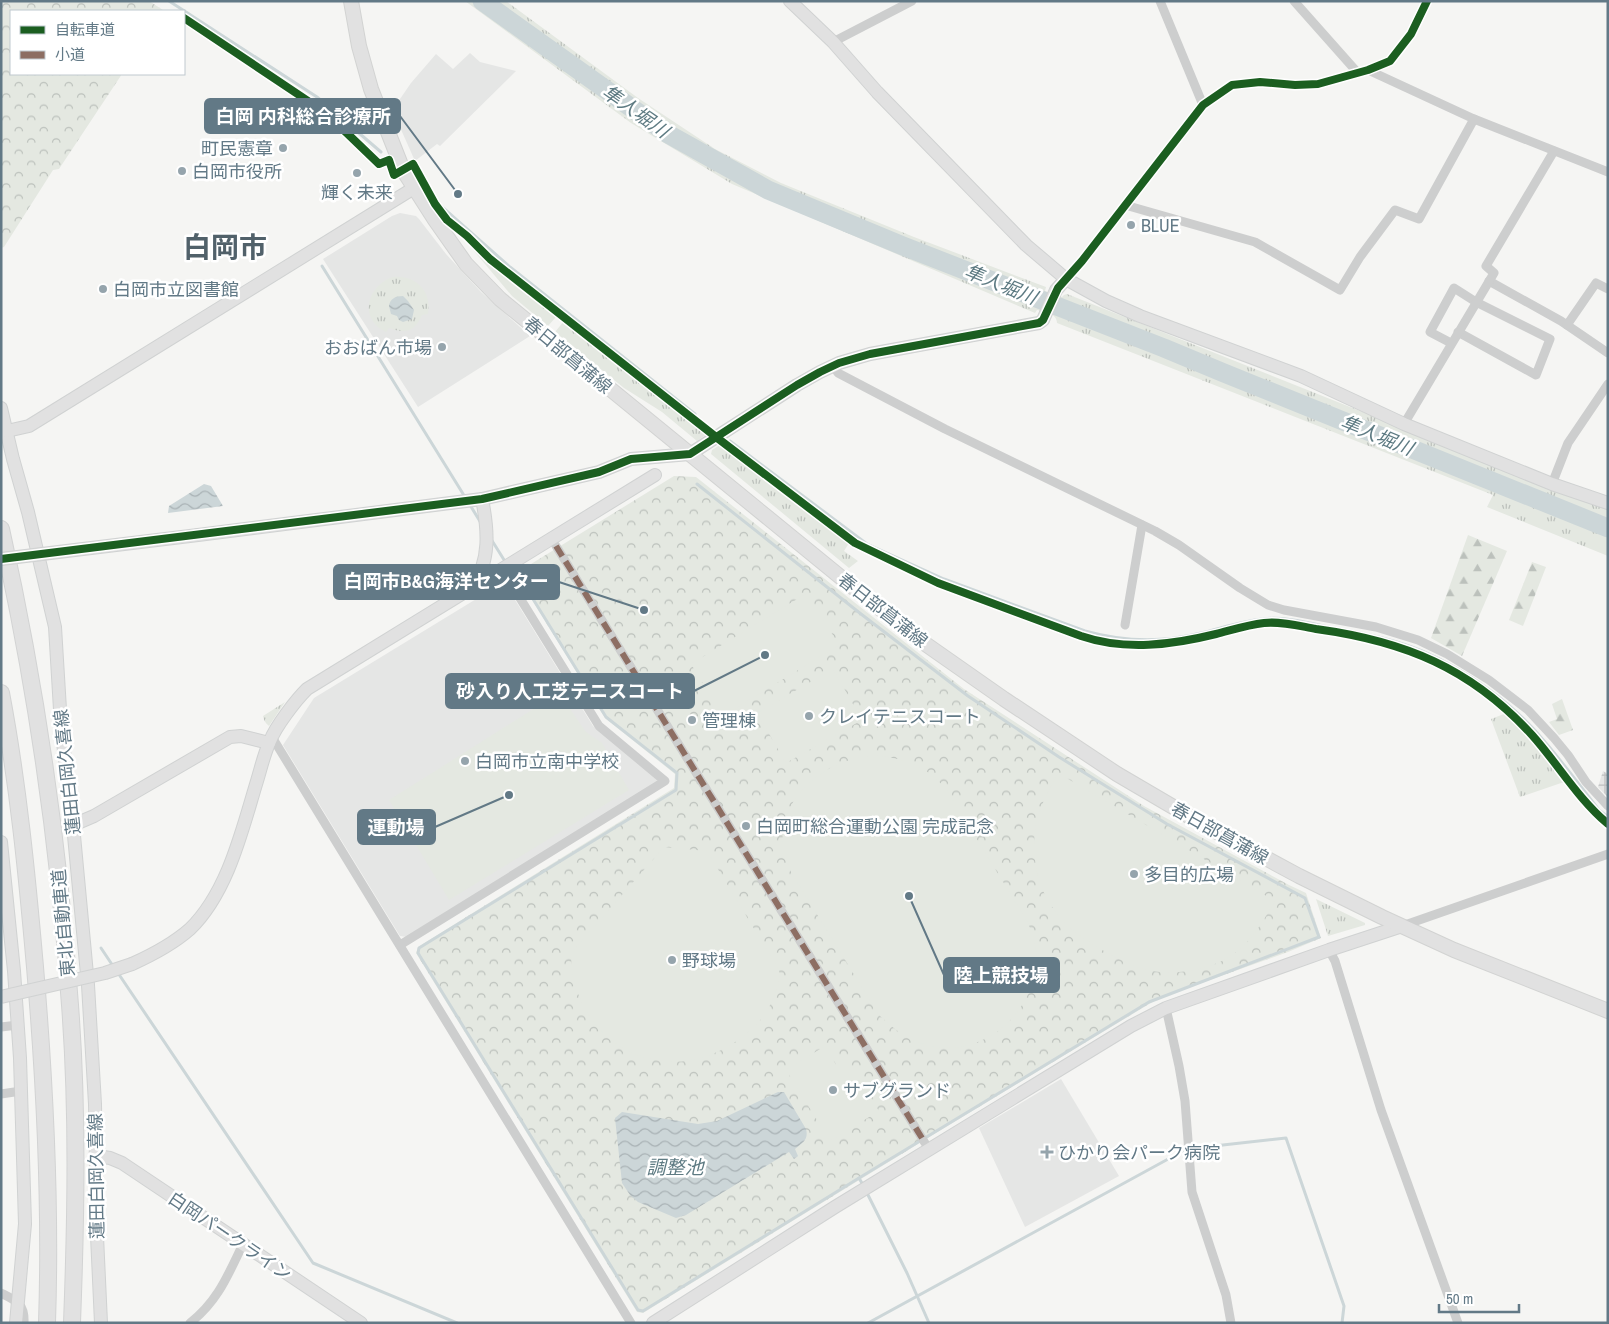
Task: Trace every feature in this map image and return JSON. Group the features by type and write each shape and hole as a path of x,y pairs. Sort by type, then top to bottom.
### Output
{"highway":[{"name":"東北自動車道","path":"1,528 27,652 45,763 64,926 71,1007 74,1101 75,1216 72,1323"},
{"name":"東北自動車道","path":"1,693 8,727 22,834 40,1022 47,1159 47,1323"}],"main road":[{"name":"春日部菖蒲線","path":"351,1 359,46 375,102 403,170 466,264 500,299 849,584 916,637 1043,725 1118,774 1204,825 1299,876 1454,950 1608,1011"}],"street":[{"path":"790,1 833,42 877,92 1026,245 1066,279 1106,301 1140,316 1301,376 1404,424 1552,484 1608,503"},
{"path":"833,42 912,1"},
{"path":"1160,1 1203,104"},
{"path":"1294,1 1357,72"},
{"path":"1,559 482,498 599,472 631,459 690,454 796,385 833,366 870,354 1042,322 1056,290 1082,262 1203,104 1232,85 1260,82 1318,84 1368,70 1390,61 1411,34 1427,1"},
{"path":"1368,70 1474,119 1608,172"},
{"path":"1125,205 1255,242 1340,290 1360,257 1394,210 1419,219 1474,119"},
{"path":"1404,424 1494,273 1486,266 1554,151"},
{"path":"7,431 28,426 414,188"},
{"path":"1489,281 1567,326 1607,352"},
{"path":"1567,326 1596,283 1608,289"},
{"path":"1451,344 1430,332 1454,288 1476,302 1550,339 1536,375 1458,332"},
{"path":"833,366 838,373 944,429 1180,545 1240,588 1268,605 1284,610 1376,627 1418,640 1447,654 1490,680 1528,710 1559,743 1586,782 1608,806"},
{"path":"1552,484 1568,443 1608,384"},
{"name":"蓮田白岡久喜線","path":"1,408 56,628 61,726 73,825 88,986 101,1323"},
{"path":"1,997 132,964 162,950 190,929 213,898 228,868 270,740 293,705 307,689 655,475"},
{"path":"471,588 482,568 486,549 486,520 482,498"},
{"path":"1125,624 1142,525"},
{"path":"556,546 926,1143"},
{"path":"400,945 665,781 599,726 502,569"},
{"path":"73,825 94,816 230,737 241,736 270,740 400,945 631,1323"},
{"path":"1,842 18,1025 21,1091 25,1224 16,1323"},
{"path":"653,1323 835,1207 1131,1026 1166,1008 1608,854"},
{"path":"1329,950 1335,961 1381,1110 1458,1323"},
{"path":"1166,1008 1185,1101 1192,1192 1226,1296 1231,1323"},
{"path":"1,1027 18,1025"},
{"path":"1,1094 21,1091"},
{"name":"白岡パークライン","path":"96,1156 110,1158 122,1163 361,1323"},
{"path":"190,1323 208,1307 222,1286 243,1244"},
{"path":"1,1293 19,1303 25,1312 24,1323"},
{"path":"95,1323 99,1308"}],"shaded area":[{"path":"470,53 480,62 516,71 440,146 437,144 415,161 395,116 391,112 411,83 436,54 453,69"},
{"path":"400,213 416,216 446,254 481,292 530,336 418,407 323,259 392,216"},
{"name":"白岡市立南中学校","path":"504,582 593,726 658,778 656,784 407,937 400,936 283,745 314,698"},
{"path":"1603,771 1608,774 1608,799 1598,787"},
{"name":"ひかり会パーク病院","path":"1061,1079 1119,1176 1025,1227 979,1128"}],"green space":[{"path":"1,1 149,1 163,10 10,10 10,75 121,75 59,169 53,170 4,247 1,248"},
{"path":"465,1 471,1 664,138 742,184 884,244 1057,311 1177,362 1608,532 1608,556 1487,507 1493,495 1057,323 1055,317 1050,314 1037,310 1035,313 732,184 631,123"},
{"path":"496,1 506,1 638,98 715,149 781,183 914,237 1046,287 1045,291 1062,297 1067,294 1608,510 1608,519 1427,449 1384,429 828,209 740,169 642,108"},
{"path":"463,238 556,315 548,326 512,296"},
{"path":"393,277 409,279 421,286 429,306 428,314 422,315 416,325 409,330 400,331 389,328 386,332 379,328 371,318 369,304 375,290 386,280"},
{"path":"564,321 707,434 697,441 662,412 624,388 555,332"},
{"path":"720,445 849,543 844,551 858,561 849,568 711,454 712,450"},
{"path":"674,476 696,477 964,689 1144,806 1306,893 1321,938 1288,952 1159,998 643,1313 637,1312 416,953 418,947 674,788 675,774 605,718 518,577 518,572"},
{"path":"1468,535 1507,551 1462,656 1431,638"},
{"path":"1532,562 1546,567 1523,626 1509,620"},
{"path":"807,593 839,645 723,716 691,664"},
{"name":"クレイテニスコート","path":"833,669 862,720 786,763 757,713"},
{"path":"559,693 586,732 602,743 629,790 449,900 389,800"},
{"path":"1562,699 1573,730 1559,735 1549,722 1557,719 1552,704"},
{"path":"285,702 269,726 263,716"},
{"path":"1504,714 1528,736 1564,782 1520,797 1491,719"},
{"path":"874,755 914,764 930,774 946,789 1027,921 1031,931 1036,950 1035,973 1028,994 1017,1012 1002,1028 985,1039 964,1046 943,1048 914,1041 888,1023 879,1015 791,872 785,856 783,832 785,819 790,807 807,785 817,776 849,760"},
{"name":"多目的広場","path":"1058,773 1275,901 1247,942 1233,955 1215,964 1184,972 1153,971 1134,966 1112,956 1065,923 1047,898 1039,881 1034,846 1039,814"},
{"name":"野球場","path":"664,847 707,851 779,970 779,980 771,1003 759,1022 748,1033 707,1056 678,1062 651,1059 625,1049 603,1033 586,1011 575,984 571,953"},
{"path":"1316,899 1365,923 1365,925 1328,936"},
{"name":"サブグランド","path":"825,1046 838,1068 852,1068 879,1111 830,1141 786,1070"}],"water":[{"path":"403,296 414,310 412,319 403,322 397,316 391,314 389,306 393,298"},
{"path":"204,484 211,486 223,506 168,513 169,506"},
{"name":"調整池","path":"778,1092 784,1092 807,1133 806,1139 795,1149 798,1156 794,1159 789,1152 686,1215 676,1218 638,1202 630,1195 622,1183 615,1118 622,1112 698,1124 717,1121"}],"waterway":[{"path":"169,1 183,10"},
{"name":"隼人堀川","path":"482,1 668,134 768,190 903,246 1164,348 1608,528"},
{"path":"185,11 317,97 381,152"},
{"path":"439,204 510,267 695,414"},
{"path":"322,266 465,497"},
{"path":"730,441 867,544 944,579 1085,631 1129,639 1157,640 1186,636 1240,623 1272,618 1368,634 1422,651 1473,678 1519,714 1552,750 1599,810 1608,817"},
{"path":"697,484 968,696 1059,757 1167,824 1305,898 1319,937 1149,1002 859,1178"},
{"path":"470,505 481,523"},
{"path":"491,539 506,563"},
{"path":"511,567 520,578 606,717 677,773 676,790 419,948 418,953 638,1310 643,1311 859,1178 863,1185"},
{"path":"101,948 113,966"},
{"path":"118,973 313,1263 457,1323"},
{"path":"868,1323 1181,1152 1196,1148 1286,1138 1344,1306 1342,1323"},
{"path":"866,1191 907,1273 929,1323"}],"marked path":[{"path":"556,546 925,1143"}],"cycle path":[{"path":"1,559 482,499 599,472 631,459 690,454 797,385 839,363 870,354 1039,323 1043,320 1058,288 1082,261 1203,105 1232,85 1260,82 1295,85 1318,84 1368,70 1390,61 1411,34 1427,1"},
{"path":"185,19 326,113 379,164 389,160 394,175 413,164 435,204 447,220 467,236 490,259 716,437 855,543 938,583 1098,641 1114,644 1148,645 1199,638 1252,625 1277,623 1348,634 1407,650 1434,661 1460,675 1509,712 1542,746 1587,804 1608,824"}],"place":[{"name":"町民憲章","path":"283,148"},
{"name":"白岡市役所","path":"182,171"},
{"name":"輝く未来","path":"357,173"},
{"name":"白岡 内科総合診療所","path":"458,194"},
{"name":"BLUE","path":"1131,225"},
{"name":"白岡市立図書館","path":"103,289"},
{"name":"おおばん市場","path":"442,347"},
{"name":"白岡市B&G海洋センター","path":"644,610"},
{"name":"砂入り人工芝テニスコート","path":"765,655"},
{"name":"クレイテニスコート","path":"809,716"},
{"name":"管理棟","path":"692,720"},
{"name":"白岡市立南中学校","path":"465,761"},
{"name":"運動場","path":"509,795"},
{"name":"白岡町総合運動公園 完成記念","path":"746,826"},
{"name":"多目的広場","path":"1134,874"},
{"name":"陸上競技場","path":"909,896"},
{"name":"野球場","path":"672,960"},
{"name":"サブグランド","path":"833,1090"},
{"name":"ひかり会パーク病院","path":"1047,1152"}],"district":[{"name":"白岡市","path":"225,247"}]}
